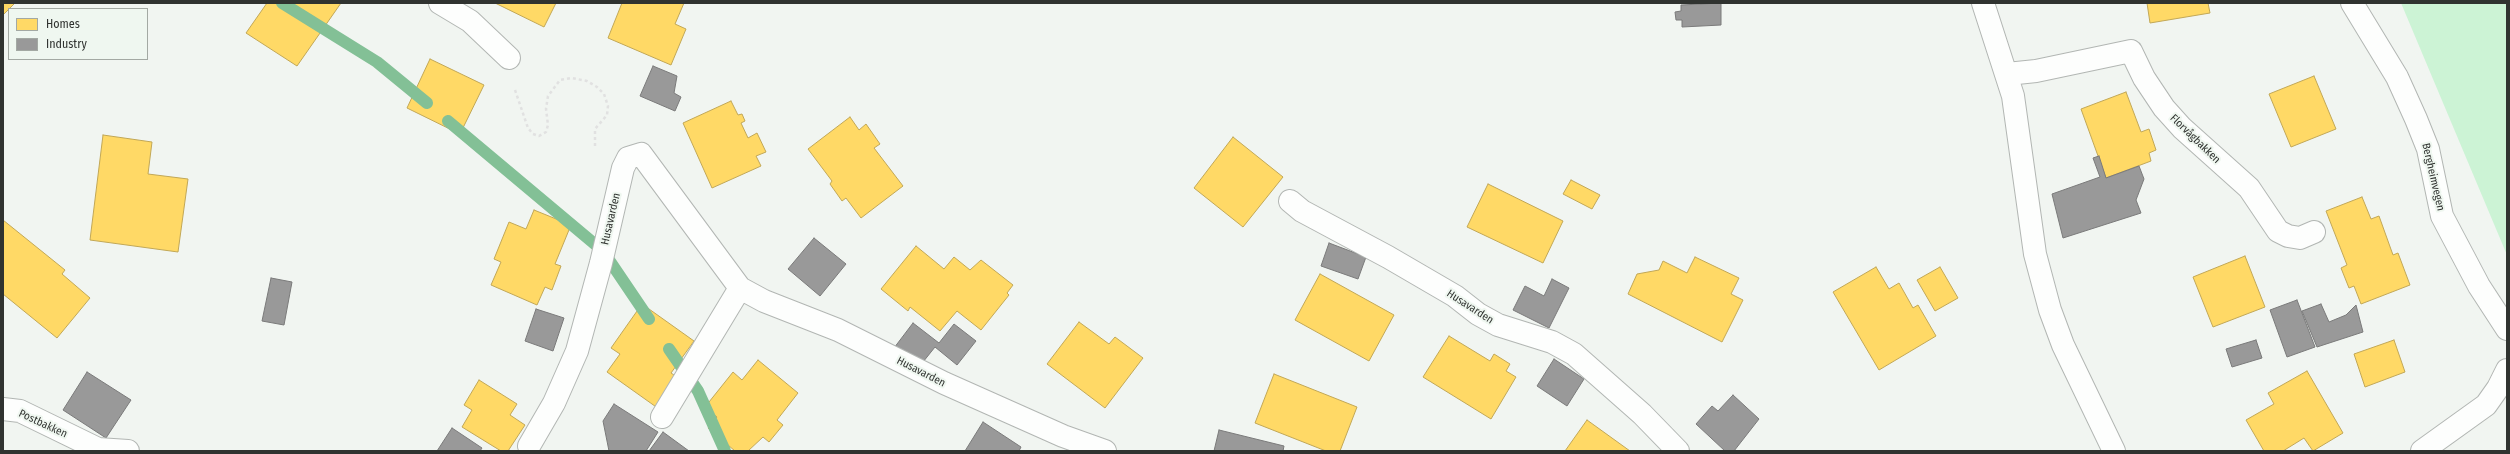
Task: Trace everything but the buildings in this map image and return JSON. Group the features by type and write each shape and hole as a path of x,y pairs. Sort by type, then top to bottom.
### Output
{"street":[{"path":"440,3 470,21 509,58"},
{"path":"1983,3 2007,74 2024,163 2035,254 2050,310 2063,345 2114,451"},
{"name":"Bergheimvegen","path":"2352,3 2397,77 2416,119 2428,149 2442,216 2479,286 2507,328"},
{"name":"Florvågbakken","path":"2007,74 2036,71 2131,51 2144,78 2164,108 2182,128 2249,188 2278,231 2288,236 2300,238 2314,232"},
{"name":"Husavarden","path":"529,446 554,403 577,351 601,263 623,168 628,158 641,154 740,288 764,301 838,330 944,383 1063,436 1105,451"},
{"name":"Husavarden","path":"1290,201 1302,212 1388,257 1455,296 1478,314 1498,325 1552,342 1574,354 1642,414 1678,451"},
{"path":"662,417 740,288"},
{"path":"2422,451 2486,405 2498,388 2507,370"},
{"name":"Postbakken","path":"3,409 20,411 98,449 128,451"}],"path":[{"path":"509,58 512,79 528,128 534,134 539,136 546,132 548,125 546,109 548,96 560,80 572,78 587,81 604,94 607,110 603,121 597,124 595,129 595,166 619,183"}],"green space":[{"path":"2401,3 2507,3 2507,255"}],"waterway":[{"path":"282,3 377,62 427,103"},
{"path":"448,121 603,251 649,319"},
{"path":"669,349 698,391 725,451"}]}
